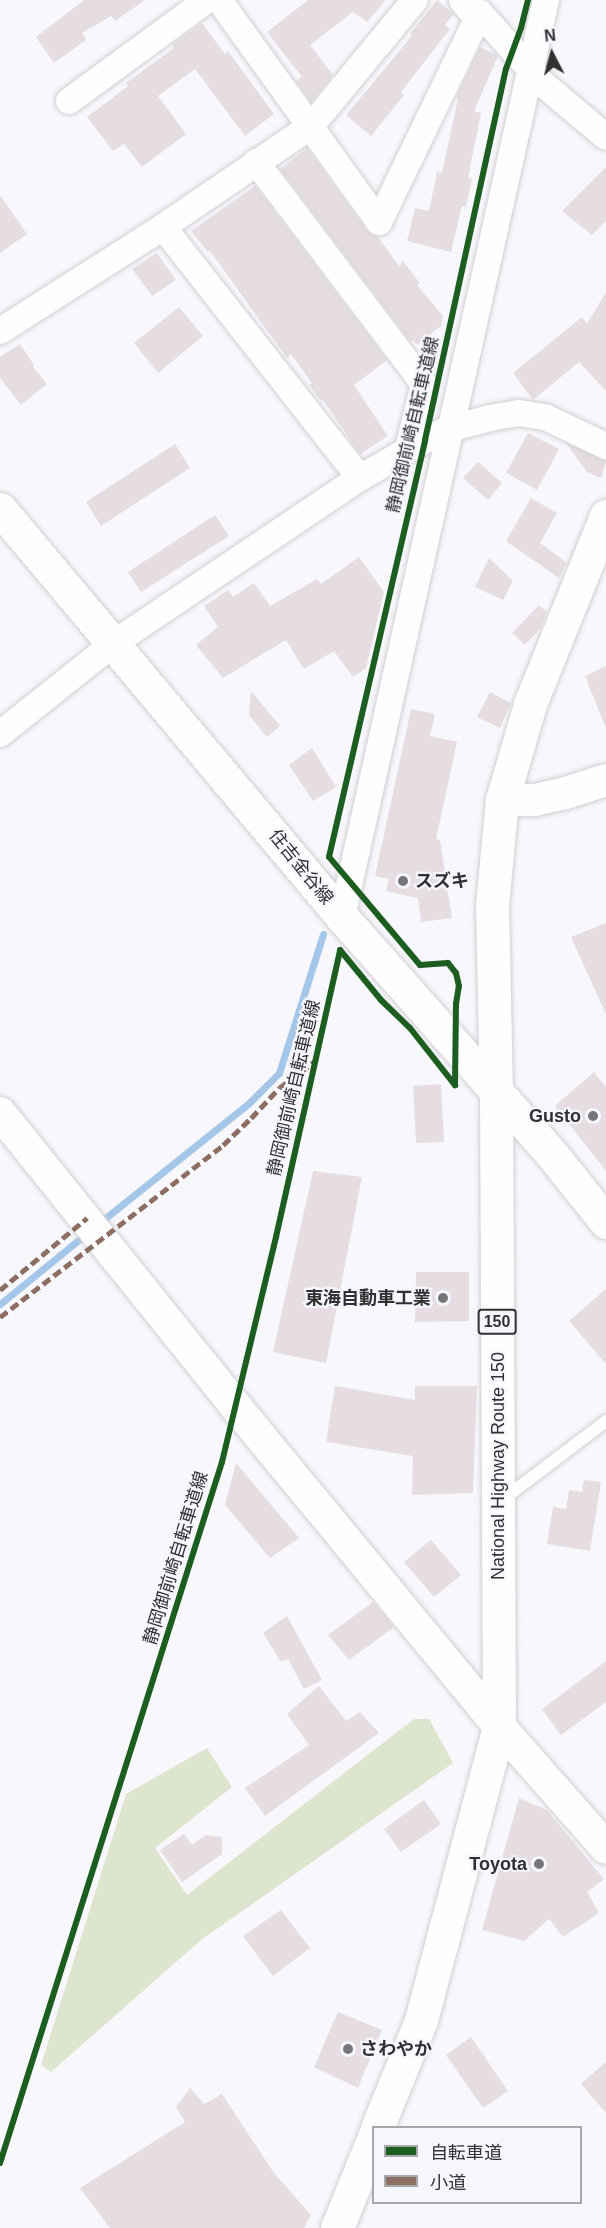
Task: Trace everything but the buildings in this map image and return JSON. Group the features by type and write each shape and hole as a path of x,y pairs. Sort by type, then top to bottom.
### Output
{"main road":[{"name":"住吉金谷線","path":"0,509 342,917 550,1152 606,1222"},
{"name":"National Highway Route 150","path":"377,2126 421,2020 499,1726 496,1093 492,904 502,800 530,704 606,516"},
{"path":"337,2228 372,2142"}],"street":[{"path":"69,101 207,0"},
{"path":"219,0 379,222 471,6 543,84 606,137"},
{"path":"0,331 163,227 311,126 415,0"},
{"path":"342,917 420,575 449,429 529,67 546,0"},
{"path":"256,162 424,384 408,448"},
{"path":"163,227 360,478"},
{"path":"0,734 114,643 408,448 449,429 519,413 545,417 606,446"},
{"path":"502,800 535,800 606,780"},
{"path":"0,1113 236,1407 499,1726 606,1848"}],"lane":[{"path":"498,1503 606,1421"}],"green space":[{"path":"414,1719 429,1719 453,1763 201,1940 51,2072 41,2065 126,1794 207,1748 232,1787 155,1848 187,1895"}],"waterway":[{"path":"98,1224 248,1104 279,1073 323,934"},
{"path":"0,1304 87,1233"}],"marked path":[{"path":"0,1317 223,1145 279,1088 315,1061"},
{"path":"0,1290 87,1218"}],"cycle path":[{"name":"静岡御前崎自転車道線","path":"455,1085 456,1004 459,986 456,973 448,963 420,965 329,857 425,440 506,69 521,28 528,0"},
{"path":"340,950 381,1000 410,1028 455,1085"},
{"name":"静岡御前崎自転車道線","path":"0,2163 222,1462 276,1237 340,950"}],"place":[{"name":"スズキ","path":"403,881"},
{"name":"Gusto","path":"593,1116"},
{"name":"東海自動車工業","path":"443,1298"},
{"name":"Toyota","path":"539,1864"},
{"name":"さわやか","path":"348,2049"}]}
